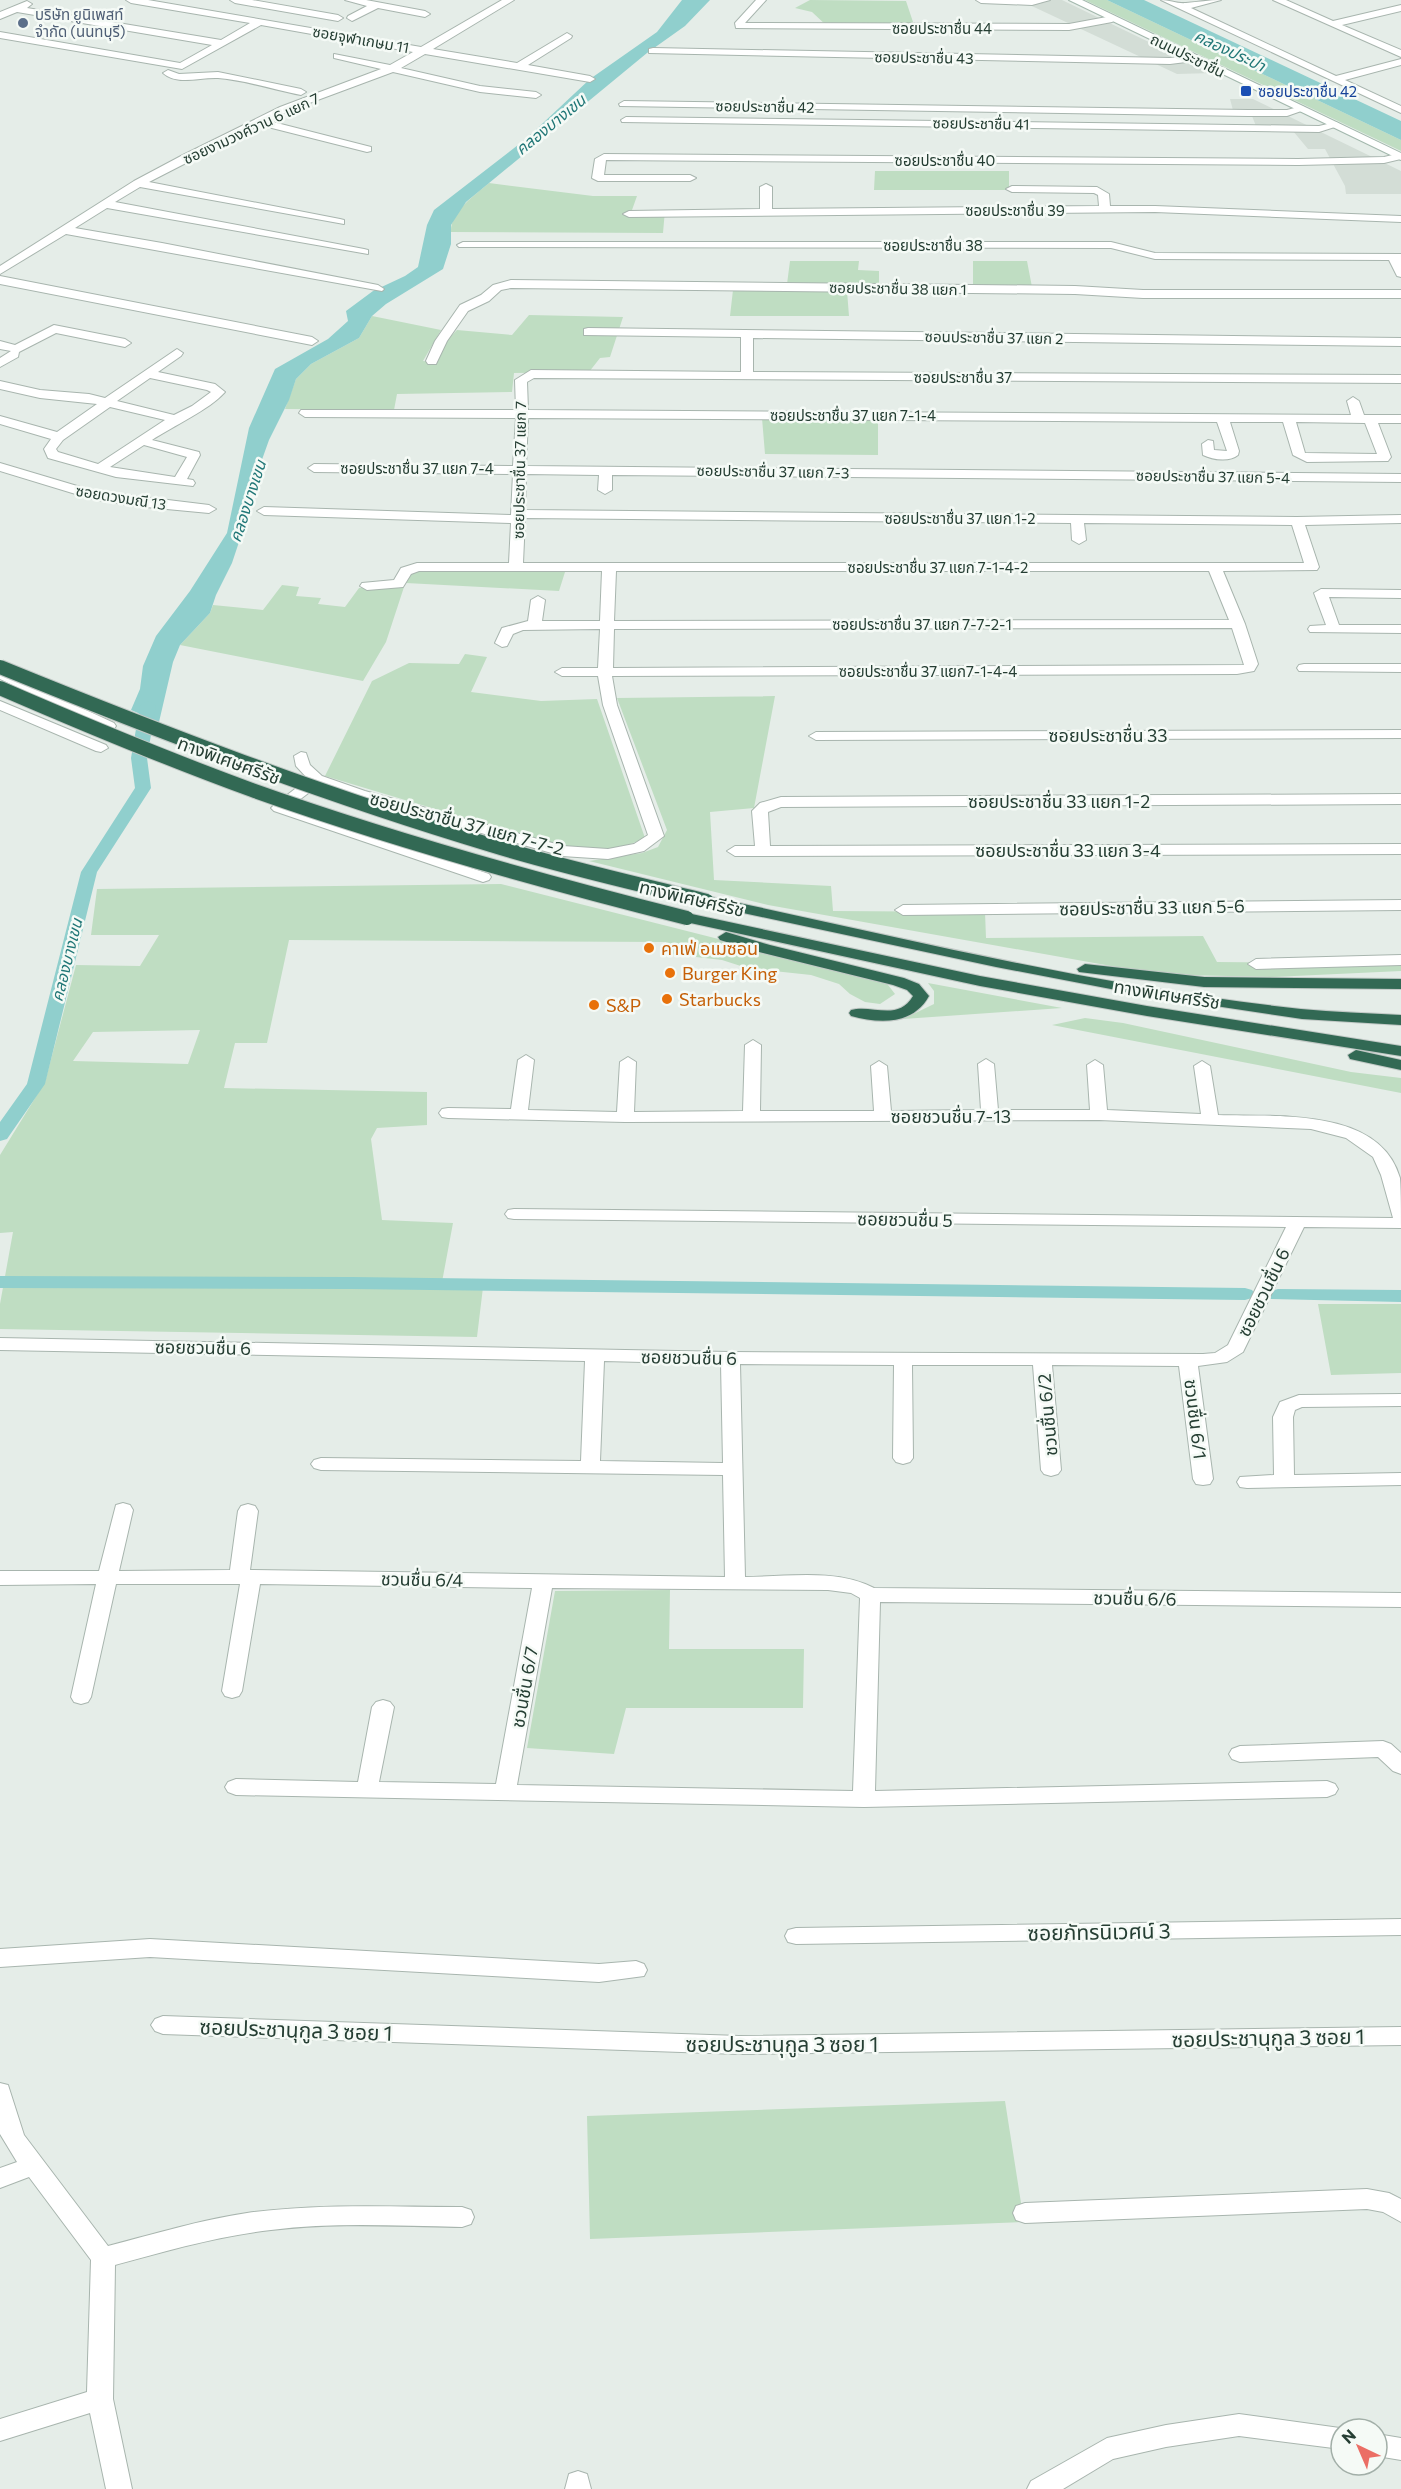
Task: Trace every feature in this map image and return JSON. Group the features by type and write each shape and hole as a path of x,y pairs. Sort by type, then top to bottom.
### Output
{"highway":[{"name":"ทางพิเศษศรีรัช","path":"0,667 136,722 311,787 493,846 707,901 961,956 1179,996 1290,1012 1401,1020"},
{"name":"ทางพิเศษศรีรัช","path":"0,688 128,744 321,813 492,867 692,919 980,981 1147,1011 1401,1051"},
{"path":"692,919 725,936 765,949 898,981 913,987 921,996 918,1005 899,1014 874,1016 857,1013"},
{"path":"961,956 1204,982 1401,984"},
{"path":"1147,1011 1401,1065"}],"street":[{"path":"1,15 37,0"},
{"name":"ซอยจุฬาเกษม 11","path":"131,0 590,79"},
{"path":"235,0 266,2 338,18"},
{"path":"320,15 349,0 425,14"},
{"name":"ซอยงามวงศ์วาน 6 แยก 7","path":"0,271 138,183 304,101 391,69 509,0"},
{"name":"ซอยประชาชื่น 44","path":"761,0 740,23 740,26 771,28 1068,27 1112,19"},
{"path":"981,0 1045,0"},
{"name":"ถนนประชาชื่น","path":"1074,0 1401,156"},
{"path":"1166,0 1401,110"},
{"path":"1182,7 1216,0"},
{"path":"1278,0 1401,54"},
{"path":"352,18 376,5"},
{"path":"1332,24 1401,8"},
{"path":"17,9 221,43"},
{"path":"391,19 406,10"},
{"path":"0,34 171,64 185,64 260,22"},
{"path":"518,67 567,36"},
{"name":"ซอยประชาชื่น 43","path":"653,51 1170,61 1194,58"},
{"path":"338,56 480,89 536,95"},
{"path":"1335,80 1401,62"},
{"path":"171,64 167,71 174,76 219,75 301,92"},
{"name":"ซอยประชาชื่น 42","path":"624,104 1225,113 1287,113 1302,109"},
{"name":"ซอยประชาชื่น 41","path":"626,120 1319,129 1336,125"},
{"path":"258,122 367,149"},
{"name":"ซอยประชาชื่น 40","path":"690,178 598,178 600,159 604,157 1298,162 1384,160 1401,156"},
{"path":"836,171 837,159"},
{"path":"138,183 340,222"},
{"path":"766,187 766,211"},
{"path":"1012,189 1097,190 1103,194 1105,210"},
{"path":"106,204 364,252"},
{"name":"ซอยประชาชื่น 39","path":"629,214 1155,209 1401,219"},
{"path":"64,230 162,246 378,289"},
{"name":"ซอยประชาชื่น 38","path":"463,245 1112,245 1155,256 1397,257"},
{"path":"1397,257 1401,274"},
{"path":"0,280 312,341"},
{"name":"ซอยประชาชื่น 38 แยก 1","path":"432,361 441,341 464,308 484,298 497,287 511,284 1075,290 1143,294 1400,294"},
{"path":"0,345 17,349 54,329 125,343"},
{"name":"ซอนประชาชื่น 37 แยก 2","path":"588,332 1401,342"},
{"path":"747,334 747,376"},
{"path":"142,441 194,455 184,482 132,476 99,469 53,455 50,452 51,446 59,437 177,353"},
{"path":"0,363 14,354"},
{"path":"99,469 176,419 196,409 219,392 211,387 150,374"},
{"name":"ซอยประชาชื่น 37","path":"525,376 1401,379"},
{"name":"ซอยประชาชื่น 37 แยก 7","path":"516,566 521,469 521,380 525,376"},
{"path":"0,386 40,394 76,396 176,419"},
{"path":"1288,418 1299,456 1307,458 1385,457 1353,401"},
{"name":"ซอยประชาชื่น 37 แยก 7-1-4","path":"305,413 1401,419"},
{"path":"1208,444 1208,452 1214,455 1232,455 1233,451 1222,418"},
{"path":"0,420 59,437"},
{"name":"ซอยดวงมณี 13","path":"0,467 92,495 135,502 209,509"},
{"name":"ซอยประชาชื่น 37 แยก 7-4","path":"314,468 521,469"},
{"name":"ซอยประชาชื่น 37 แยก 7-3","path":"521,469 1025,474"},
{"path":"605,490 606,470"},
{"name":"ซอยประชาชื่น 37 แยก 5-4","path":"1025,474 1401,478"},
{"name":"ซอยประชาชื่น 37 แยก 1-2","path":"264,511 519,517 1297,521 1401,519"},
{"path":"1077,519 1079,540"},
{"name":"ซอยประชาชื่น 37 แยก 7-1-4-2","path":"367,586 398,584 406,571 417,567 1312,567 1297,521"},
{"path":"1214,567 1238,624"},
{"name":"ซอยประชาชื่น 37 แยก 7-7-2","path":"317,779 360,794 562,851 608,854 639,848 656,836 610,705 605,682 609,568"},
{"path":"1334,629 1321,593 1401,594"},
{"path":"534,625 538,600"},
{"name":"ซอยประชาชื่น 37 แยก 7-7-2-1","path":"502,643 507,631 521,626 534,625 1238,624"},
{"name":"ซอยประชาชื่น 37 แยก7-1-4-4","path":"562,672 1237,670 1249,668 1251,664 1238,624"},
{"path":"1315,629 1401,629"},
{"path":"1304,668 1401,668"},
{"path":"0,674 109,726"},
{"path":"0,705 101,748"},
{"name":"ซอยประชาชื่น 33","path":"816,736 1401,734"},
{"path":"301,756 303,766 317,779 279,808 483,877"},
{"name":"ซอยประชาชื่น 33 แยก 1-2","path":"763,851 760,811 765,806 781,801 1401,799"},
{"name":"ซอยประชาชื่น 33 แยก 3-4","path":"735,851 1401,849"},
{"name":"ซอยประชาชื่น 33 แยก 5-6","path":"903,910 1401,905"},
{"path":"1256,964 1401,960"},
{"path":"751,1115 753,1045"},
{"path":"519,1114 526,1060"},
{"path":"625,1117 628,1062"},
{"path":"986,1064 990,1116"},
{"path":"879,1065 883,1117"},
{"path":"1095,1065 1099,1116"},
{"path":"1202,1066 1210,1118"},
{"name":"ซอยชวนชื่น 7-13","path":"448,1113 625,1117 1099,1116 1210,1118 1329,1126 1361,1139 1373,1147 1386,1163 1401,1216"},
{"name":"ซอยชวนชื่น 5","path":"514,1214 1401,1223"},
{"name":"ซอยชวนชื่น 6","path":"0,1344 730,1358 1188,1360 1220,1358 1236,1348 1297,1223"},
{"path":"590,1466 594,1355"},
{"path":"730,1358 735,1584"},
{"path":"903,1359 903,1458"},
{"name":"ชวนชื่น 6/2","path":"1042,1360 1052,1470"},
{"name":"ชวนชื่น 6/1","path":"1188,1360 1203,1479"},
{"path":"1284,1482 1283,1417 1287,1406 1299,1401 1401,1400"},
{"path":"321,1464 733,1469"},
{"path":"1247,1482 1401,1479"},
{"path":"81,1697 123,1510"},
{"path":"232,1691 245,1576 248,1511"},
{"name":"ชวนชื่น 6/4","path":"0,1578 109,1579 245,1576 735,1584 828,1583 856,1587 870,1594"},
{"name":"ชวนชื่น 6/7","path":"506,1793 543,1581"},
{"path":"864,1799 870,1594"},
{"name":"ชวนชื่น 6/6","path":"870,1594 1401,1600"},
{"path":"367,1791 383,1707"},
{"path":"1240,1755 1383,1749 1401,1766"},
{"path":"236,1787 864,1799 1327,1789"},
{"name":"ซอยภัทรนิเวศน์ 3","path":"796,1936 1401,1927"},
{"path":"0,1958 150,1948 599,1973 636,1970"},
{"name":"ซอยประชานุกูล 3 ซอย 1","path":"163,2025 739,2045 1401,2036"},
{"path":"0,2092 13,2138 103,2258 100,2399 119,2489"},
{"path":"0,2178 33,2166"},
{"path":"1025,2213 1366,2199 1389,2203 1401,2212"},
{"path":"103,2258 184,2235 247,2222 310,2218 462,2217"},
{"path":"0,2430 100,2399"},
{"path":"1040,2489 1107,2449 1166,2436 1239,2425 1329,2436"}],"shaded area":[{"path":"1019,0 1062,0 1213,73 1177,74"},
{"path":"1230,99 1253,99 1401,171 1401,194 1346,194 1345,186 1325,149 1308,149 1293,131 1256,126 1252,116 1234,114"}],"green space":[{"path":"810,0 906,1 914,25 827,26 812,12 795,8"},
{"path":"1085,0 1107,0 1401,140 1401,151"},
{"path":"875,171 1009,171 1009,190 874,190"},
{"path":"489,183 593,196 637,196 632,210 665,210 663,233 451,232 459,211"},
{"path":"790,261 859,261 858,270 879,271 879,285 787,284"},
{"path":"973,261 1027,261 1032,287 973,286"},
{"path":"733,290 847,291 849,316 730,316"},
{"path":"529,315 623,317 610,357 600,358 589,372 514,373 512,392 397,394 394,410 285,409 296,379 311,364 359,338 372,316 441,330 423,361 437,362 448,339 457,330 512,335"},
{"path":"762,418 878,419 878,455 765,454"},
{"path":"414,570 565,572 559,591 406,583"},
{"path":"282,585 299,587 296,596 321,598 318,604 345,607 359,588 404,587 386,642 363,681 180,645 210,613 213,605 263,610"},
{"path":"465,654 487,657 471,692 541,701 597,699 645,838 616,847 565,848 325,776 372,681 409,663 459,664"},
{"path":"775,696 754,808 710,812 714,880 831,886 833,911 985,912 986,938 1203,936 1217,962 1401,964 1401,971 1273,977 1184,975 1128,969 768,905 589,861 642,853 658,847 667,830 617,698"},
{"path":"501,884 885,981 895,994 880,1004 865,1002 850,994 839,984 811,975 747,968 722,960 670,954 666,942 289,940 267,1043 235,1043 224,1088 427,1092 427,1125 377,1128 371,1139 382,1220 453,1223 442,1282 484,1279 477,1337 0,1329 0,1304 13,1232 0,1233 0,1155 45,1082 76,965 140,966 159,935 91,935 97,889","holes":["200,1030 188,1064 73,1061 93,1032"]},
{"path":"928,983 1062,1008 903,1019 934,1004 934,991"},
{"path":"1085,1018 1123,1023 1351,1072 1401,1078 1401,1093 1052,1025"},
{"path":"1318,1304 1401,1304 1401,1373 1331,1375"},
{"path":"670,1590 669,1649 804,1649 803,1708 626,1708 614,1754 527,1748 555,1591"},
{"path":"1005,2101 1024,2222 590,2239 587,2116"}],"water":[{"path":"682,0 710,0 685,26 647,53 466,202 451,225 451,244 443,269 386,304 372,316 359,338 311,364 296,379 289,400 269,440 254,482 251,506 232,563 210,613 180,645 173,662 159,722 131,710 140,689 143,666 156,636 190,591 227,533 249,428 275,369 328,339 348,321 346,311 373,291 405,276 418,267 427,225 434,210 527,138 590,79 657,32"},
{"name":"คลองประปา","path":"1107,0 1144,0 1401,121 1401,140"}],"waterway":[{"name":"คลองบางเขน","path":"0,1135 36,1084 89,872 143,788 139,758 148,706"},
{"path":"0,1282 352,1283 1245,1294"},
{"path":"1278,1295 1401,1296"}],"place":[{"name":"บริษัท ยูนิเพสท์ จำกัด (นนทบุรี)","path":"23,23"},
{"name":"ซอยประชาชื่น 42","path":"1246,91"},
{"name":"คาเฟ่ อเมซอน","path":"649,948"},
{"name":"Burger King","path":"670,973"},
{"name":"Starbucks","path":"667,999"},
{"name":"S&P","path":"594,1005"}]}
